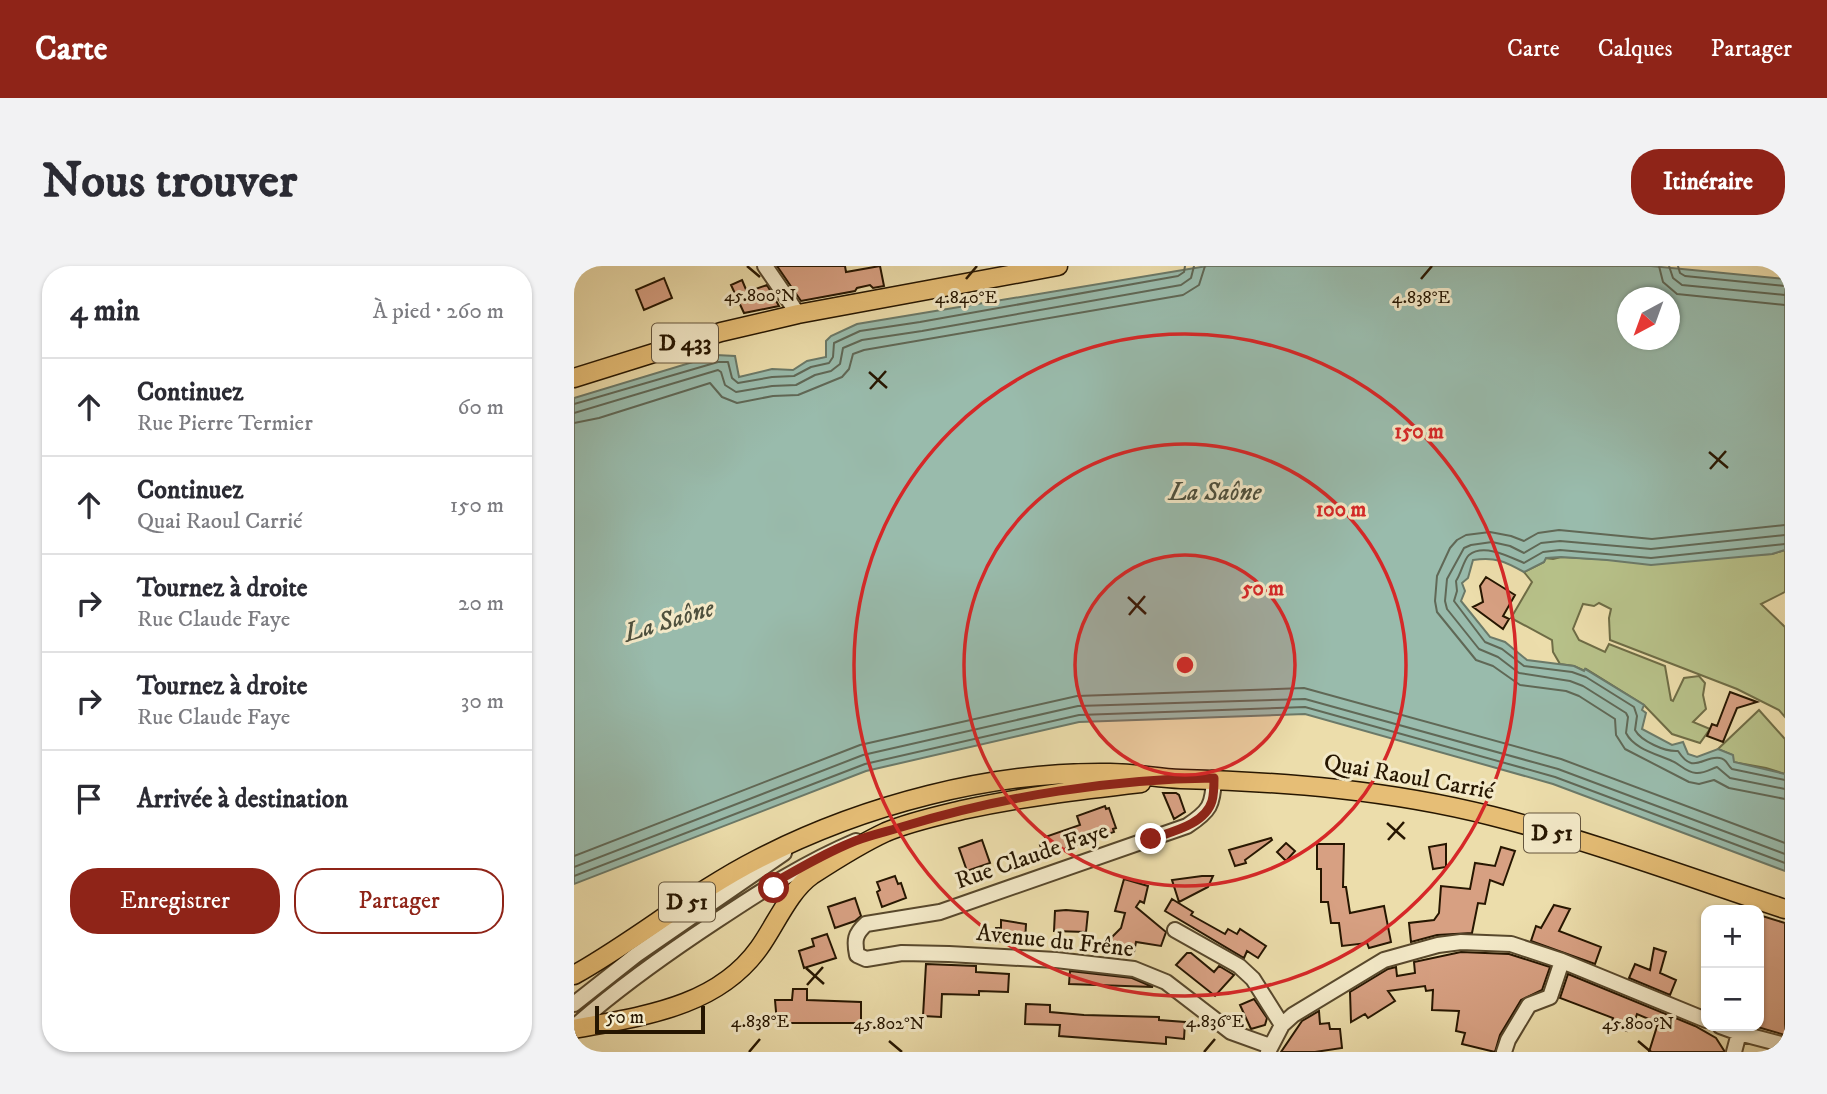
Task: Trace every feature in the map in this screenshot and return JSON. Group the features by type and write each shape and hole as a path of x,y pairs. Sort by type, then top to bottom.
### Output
{"main road":[{"name":"D 433","path":"574,378 720,332 798,314 1058,266"},
{"name":"Quai Raoul Carrié","path":"574,975 713,884 759,858 863,815 936,793 1052,775 1111,773 1179,779"},
{"name":"Quai Raoul Carrié","path":"574,1028 680,1006 712,990 737,973 810,877 887,831 1005,800 1061,791 1179,779 1214,778 1311,785 1390,796 1490,815 1568,837 1785,909"}],"street":[{"path":"765,266 798,314"},
{"name":"Rue Claude Faye","path":"857,955 854,942 857,932 866,924 940,912 1187,826 1203,816 1212,804 1214,778"},
{"path":"574,1028 642,970 770,885 827,853 887,831"},
{"path":"574,1004 636,955 805,838"},
{"path":"720,899 753,882 770,885 780,897 780,913"},
{"path":"1175,930 1239,966 1253,979 1283,1025"},
{"path":"1269,1049 1283,1025 1305,1006 1384,960 1438,945 1461,942 1511,944 1562,961 1701,1018"},
{"name":"Avenue du Frêne","path":"857,955 866,959 902,953 949,954 1056,960 1134,969 1166,982 1231,1032 1269,1049"},
{"path":"1504,1052 1529,1004 1550,997 1562,961"},
{"path":"1732,1031 1785,1045"},
{"path":"1734,1052 1739,1034"}],"green space":[{"path":"1785,550 1785,592 1761,604 1785,627 1785,717 1779,710 1737,689 1610,640 1611,609 1599,603 1594,606 1583,604 1573,629 1579,640 1605,652 1609,644 1665,666 1671,700 1673,701 1684,678 1699,676 1705,683 1703,695 1706,709 1693,722 1710,729 1700,743 1672,734 1644,705 1586,669 1585,671 1560,664 1553,652 1552,640 1511,618 1532,582 1524,572 1544,562 1545,558 1618,560 1772,554"},
{"path":"1759,710 1785,739 1785,774 1733,762 1732,755 1718,749"}],"water":[{"name":"La Saône","path":"1207,266 1651,266 1785,279 1785,550 1772,554 1651,565 1546,558 1544,562 1524,572 1500,561 1473,560 1468,578 1462,583 1465,591 1461,601 1490,637 1505,642 1527,660 1574,666 1584,671 1585,669 1644,705 1642,710 1646,713 1642,729 1672,745 1683,742 1688,754 1697,757 1718,749 1733,755 1734,762 1785,774 1785,871 1553,784 1305,714 1079,722 866,771 574,884 574,398 716,355 735,356 739,377 772,369 793,370 807,361 826,357 826,341 857,324"}],"building":[{"path":"777,266 845,266 846,272 880,266 884,286 873,288 870,285 855,291 801,301"},
{"path":"664,278 672,298 644,310 636,290"},
{"path":"742,280 747,292 767,285 779,306 744,313 731,285"},
{"path":"1486,577 1515,595 1503,616 1509,619 1503,629 1473,607 1483,602 1480,586"},
{"path":"1730,692 1757,702 1737,708 1723,742 1707,736 1712,724 1717,726"},
{"path":"1163,793 1179,795 1185,812 1174,819"},
{"path":"1105,806 1106,809 1109,808 1116,828 1113,829 1114,832 1044,856 1040,845 1047,842 1045,837 1080,825 1077,816"},
{"path":"1271,838 1272,840 1245,860 1246,863 1235,866 1229,850"},
{"path":"982,840 990,863 967,871 959,848"},
{"path":"1286,843 1295,851 1286,861 1277,852"},
{"path":"1317,844 1344,844 1343,887 1346,887 1350,913 1384,906 1391,942 1369,948 1367,943 1342,946 1339,923 1331,923 1328,902 1321,902 1321,869 1317,869"},
{"path":"1446,844 1446,867 1433,869 1429,847"},
{"path":"1501,847 1515,851 1503,885 1490,880 1485,904 1478,903 1472,933 1437,935 1411,942 1409,923 1434,920 1439,913 1441,886 1470,889 1475,863 1495,866"},
{"path":"895,876 898,884 901,883 906,898 882,907 877,882"},
{"path":"1213,876 1208,887 1179,902 1172,880"},
{"path":"1124,879 1148,886 1144,903 1140,901 1136,907 1166,932 1161,946 1136,942 1134,952 1110,947 1112,937 1121,928 1125,913 1115,911"},
{"path":"855,898 861,916 835,928 828,907"},
{"path":"1172,899 1193,912 1191,915 1225,934 1228,929 1237,934 1240,929 1266,946 1258,958 1247,951 1244,958 1165,911"},
{"path":"1554,905 1570,909 1559,931 1601,947 1595,964 1531,941 1536,926 1541,928"},
{"path":"1055,911 1088,912 1086,932 1054,931"},
{"path":"1764,917 1785,923 1785,1035 1764,1029"},
{"path":"1001,920 1026,924 1025,943 995,941 996,928 1001,928"},
{"path":"827,934 836,958 804,968 799,951 814,946 812,939"},
{"path":"1654,948 1666,952 1660,973 1676,980 1670,995 1629,978 1635,964 1650,970"},
{"path":"1461,952 1509,954 1550,967 1542,990 1521,1000 1500,1035 1495,1052 1462,1044 1465,1033 1456,1031 1459,1011 1432,1010 1433,990 1426,991 1425,986 1388,991 1395,1001 1368,1018 1365,1014 1351,1022 1350,992 1388,969 1396,967 1397,976 1415,973 1414,962"},
{"path":"1187,953 1191,953 1214,972 1219,966 1234,975 1215,996 1176,965"},
{"path":"926,964 976,966 976,972 1009,974 1008,992 979,991 979,995 942,994 941,1017 923,1016"},
{"path":"1070,971 1132,978 1153,987 1069,984"},
{"path":"1568,974 1695,1026 1716,1038 1725,1052 1649,1052 1658,1023 1637,1014 1635,1020 1632,1018 1627,1031 1611,1025 1613,1018 1560,998"},
{"path":"793,989 807,989 807,1000 861,1002 861,1023 777,1023 775,1000 792,1000"},
{"path":"1254,999 1267,1018 1265,1025 1251,1029 1240,1005"},
{"path":"1026,1004 1050,1005 1050,1012 1159,1017 1159,1020 1185,1022 1184,1039 1166,1037 1166,1044 1059,1036 1060,1025 1025,1024"},
{"path":"1319,1011 1320,1024 1329,1023 1330,1029 1340,1029 1342,1048 1315,1052 1281,1052 1302,1021"}],"route":[{"path":"774,888 770,885 827,853 858,840 940,815 1061,791 1214,778 1212,804 1203,816 1187,826 1151,839"}]}
